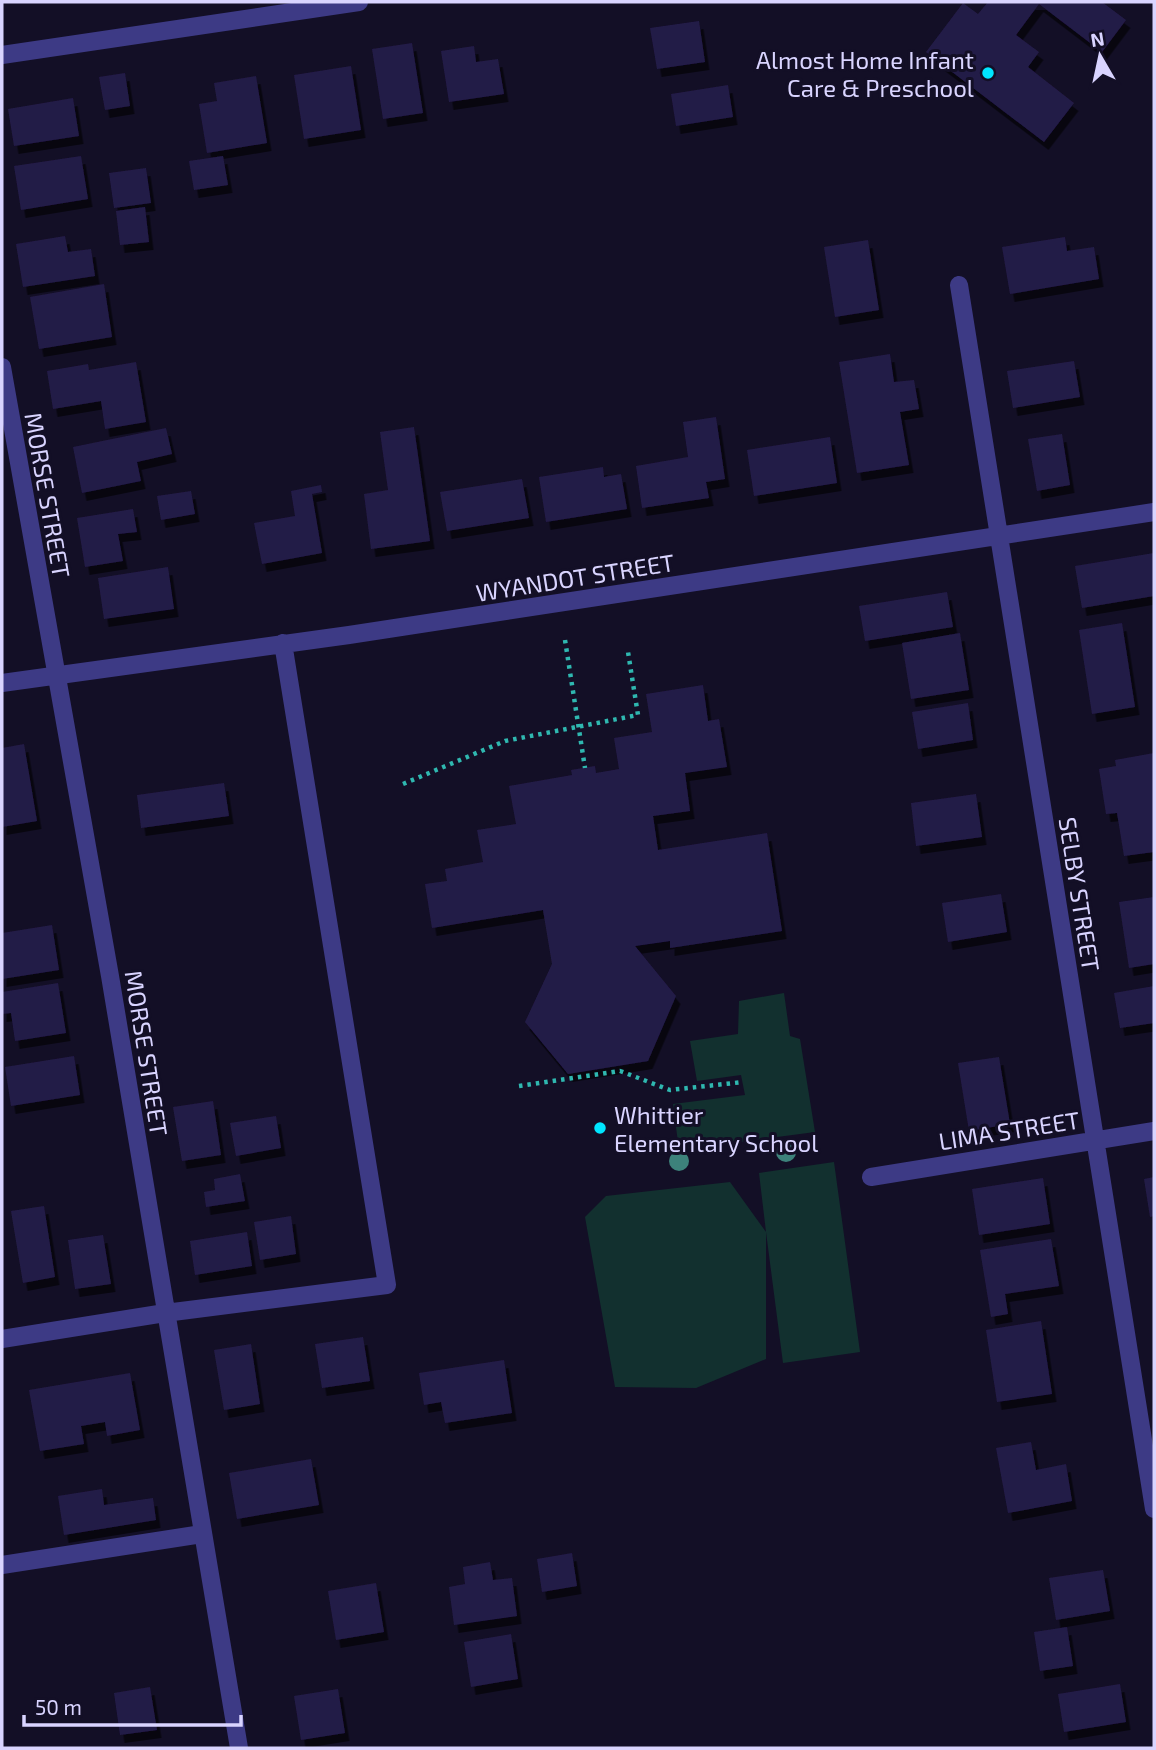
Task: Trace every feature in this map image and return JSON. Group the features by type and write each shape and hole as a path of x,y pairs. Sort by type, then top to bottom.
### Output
{"street":[{"path":"2,55 359,2"},
{"name":"SELBY STREET","path":"960,285 1154,1509"},
{"name":"MORSE STREET","path":"2,370 54,676 110,976 239,1748"},
{"name":"WYANDOT STREET","path":"2,683 719,580 998,534 1154,513"},
{"path":"2,1339 165,1313 387,1285 283,643"},
{"name":"LIMA STREET","path":"871,1177 1154,1131"},
{"path":"2,1565 202,1534"}],"path":[{"path":"565,640 585,768"},
{"path":"403,784 505,741 638,715 628,652"},
{"path":"519,1086 620,1071 670,1090 743,1082"}],"green space":[{"path":"784,993 790,1036 800,1039 815,1132 679,1150 673,1104 745,1095 741,1075 697,1081 690,1041 738,1034 739,1001"},
{"path":"834,1162 860,1352 783,1363 759,1173"},
{"path":"730,1182 766,1232 766,1359 696,1388 615,1387 585,1217 606,1196"}],"building":[{"path":"988,2 1102,2 1126,20 1102,52 1039,4 1016,35 1039,52 1028,67 1074,103 1044,142 926,52 963,3 978,14"},
{"path":"699,21 705,62 657,69 650,28"},
{"path":"412,43 423,113 383,119 372,49"},
{"path":"474,46 476,62 498,59 504,94 449,102 441,51"},
{"path":"351,66 361,130 304,139 294,75"},
{"path":"125,73 130,106 105,110 99,77"},
{"path":"256,76 267,143 207,153 199,104 217,101 214,83"},
{"path":"728,85 733,117 676,126 671,94"},
{"path":"73,98 79,136 14,146 8,109"},
{"path":"81,156 88,199 21,210 14,166"},
{"path":"223,156 228,185 194,190 189,161"},
{"path":"146,168 151,203 114,208 109,173"},
{"path":"145,207 149,242 120,245 116,211"},
{"path":"65,236 68,252 91,249 95,276 23,287 16,244"},
{"path":"1065,237 1067,251 1094,247 1099,279 1010,294 1002,247"},
{"path":"868,240 879,310 835,317 824,247"},
{"path":"104,284 112,337 39,349 30,297"},
{"path":"890,354 894,382 914,380 919,409 900,412 909,465 857,473 839,362"},
{"path":"1074,361 1080,397 1013,408 1007,371"},
{"path":"136,362 146,422 105,429 101,401 53,409 47,371 88,364 89,370"},
{"path":"716,417 725,479 706,482 709,498 642,508 636,466 688,457 683,422"},
{"path":"414,427 430,541 371,549 364,494 388,490 380,432"},
{"path":"166,428 172,454 137,462 141,481 82,493 73,447"},
{"path":"1062,434 1070,485 1037,491 1028,439"},
{"path":"830,437 837,483 754,496 747,450"},
{"path":"603,467 604,477 621,474 627,509 546,522 539,477"},
{"path":"522,479 529,518 447,531 440,492"},
{"path":"321,485 322,492 312,494 322,553 262,564 254,523 295,516 291,491"},
{"path":"191,491 195,514 161,520 157,496"},
{"path":"133,509 137,532 118,534 123,561 85,567 77,518"},
{"path":"1154,553 1154,596 1082,608 1075,566"},
{"path":"168,567 174,609 104,619 98,578"},
{"path":"947,592 953,627 865,641 859,606"},
{"path":"1122,623 1135,707 1092,714 1079,630"},
{"path":"960,633 969,690 911,699 902,643"},
{"path":"703,685 708,721 719,719 727,767 685,773 690,811 653,816 658,850 767,833 782,931 670,948 670,941 635,946 676,996 648,1061 568,1074 525,1022 552,964 543,910 432,928 425,884 447,881 445,869 483,862 477,830 516,824 509,786 572,775 571,770 595,766 596,773 619,769 614,738 652,732 646,694"},
{"path":"968,703 973,740 918,749 912,712"},
{"path":"24,744 37,821 2,827 2,748"},
{"path":"1154,753 1154,852 1124,856 1117,813 1106,814 1099,769 1116,766 1115,760"},
{"path":"224,783 229,816 141,828 137,795"},
{"path":"976,794 982,837 916,846 911,803"},
{"path":"1001,894 1007,932 948,942 942,903"},
{"path":"1154,897 1154,964 1129,968 1119,902"},
{"path":"52,925 59,970 2,979 2,933"},
{"path":"58,983 66,1033 15,1041 11,1013 2,1014 2,992"},
{"path":"1154,986 1154,1023 1120,1028 1114,993"},
{"path":"74,1056 80,1095 11,1106 5,1067"},
{"path":"999,1057 1010,1124 969,1131 958,1063"},
{"path":"213,1101 221,1155 182,1161 173,1107"},
{"path":"276,1116 281,1148 236,1156 230,1123"},
{"path":"240,1174 245,1201 206,1207 204,1192 215,1190 214,1179"},
{"path":"1154,1177 1154,1216 1150,1217 1144,1179"},
{"path":"1043,1178 1050,1224 979,1235 972,1189"},
{"path":"44,1206 55,1277 23,1283 11,1211"},
{"path":"291,1216 296,1254 260,1260 254,1222"},
{"path":"247,1232 252,1266 195,1275 190,1241"},
{"path":"103,1235 111,1284 75,1289 68,1240"},
{"path":"1051,1239 1059,1286 1005,1294 1008,1314 991,1317 980,1250"},
{"path":"1041,1321 1052,1394 997,1402 986,1330"},
{"path":"363,1337 370,1381 322,1388 315,1344"},
{"path":"251,1344 260,1404 224,1410 214,1350"},
{"path":"504,1360 512,1413 445,1423 441,1402 424,1405 419,1373"},
{"path":"130,1373 140,1430 107,1436 105,1422 81,1426 84,1444 40,1451 29,1390"},
{"path":"1031,1442 1036,1470 1066,1464 1072,1501 1008,1513 996,1448"},
{"path":"311,1459 319,1505 237,1519 229,1473"},
{"path":"102,1489 104,1505 153,1498 156,1520 64,1535 58,1496"},
{"path":"572,1553 577,1586 542,1592 537,1559"},
{"path":"490,1562 493,1580 512,1578 517,1616 454,1625 449,1587 465,1584 463,1567"},
{"path":"1103,1570 1110,1611 1056,1620 1049,1578"},
{"path":"376,1583 384,1632 336,1640 328,1591"},
{"path":"1067,1627 1073,1666 1040,1671 1034,1632"},
{"path":"511,1634 518,1679 471,1687 464,1642"},
{"path":"1120,1684 1126,1722 1064,1732 1058,1694"},
{"path":"150,1687 157,1730 120,1735 114,1693"},
{"path":"338,1689 345,1733 301,1740 294,1696"}],"place":[{"name":"Almost Home Infant Care & Preschool","path":"988,73"},
{"name":"Whittier Elementary School","path":"600,1128"}]}
